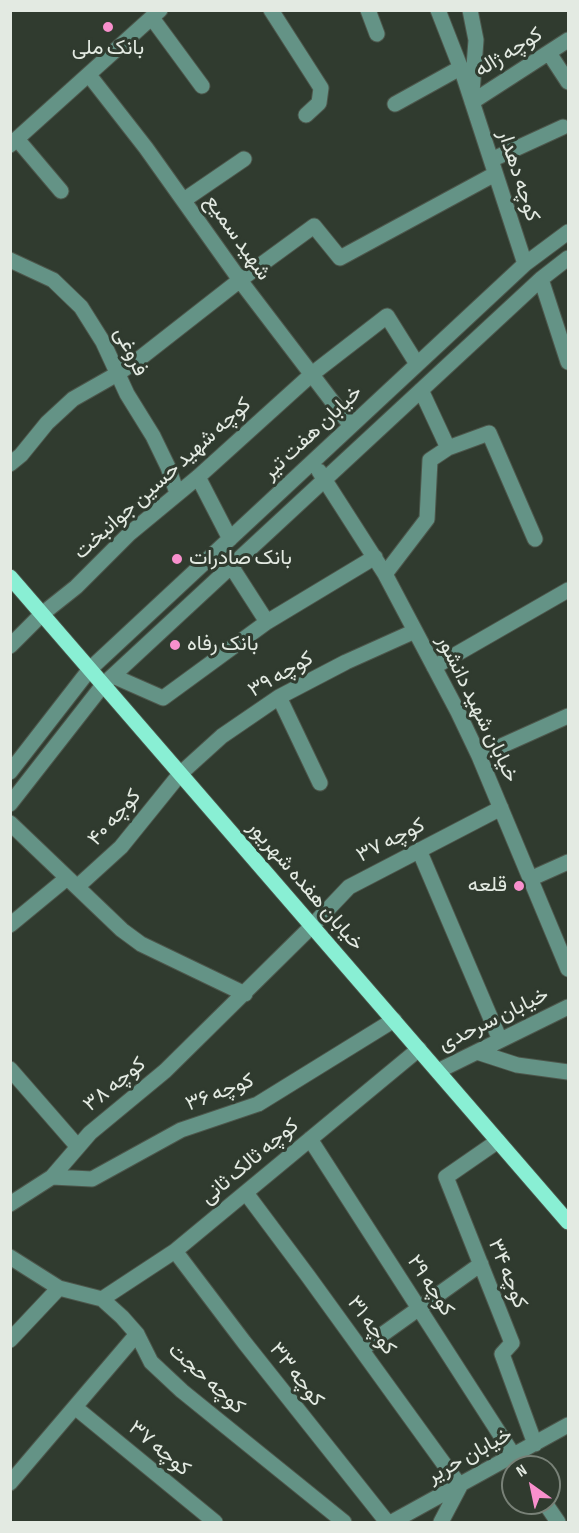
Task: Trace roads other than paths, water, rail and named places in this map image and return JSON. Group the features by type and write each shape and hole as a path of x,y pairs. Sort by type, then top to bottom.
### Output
{"main road":[{"name":"خیابان هفده شهریور","path":"10,577 90,669 108,680 180,774 568,1222"}],"street":[{"path":"271,10 321,88 319,103 306,115"},
{"path":"368,10 377,34"},
{"name":"کوچه دهدار","path":"438,10 472,102 525,264"},
{"name":"کوچه دهدار","path":"470,10 476,39 472,102"},
{"path":"61,191 14,142 156,14 202,86"},
{"name":"کوچه ژاله","path":"472,102 568,40"},
{"path":"549,53 568,82"},
{"path":"394,104 460,68"},
{"name":"شهید سمیع","path":"89,75 351,426"},
{"path":"10,464 21,455 47,423 73,399 117,374 314,226 340,258 563,127"},
{"path":"184,200 244,159"},
{"name":"خیابان هفت تیر","path":"10,772 90,669 525,264 568,232"},
{"name":"خیابان هفت تیر","path":"10,804 108,680 541,279 568,258"},
{"name":"فروغی","path":"10,260 52,280 81,308 103,342 117,374 168,467 177,493"},
{"path":"541,279 565,338 568,362"},
{"name":"کوچه شهید حسین جوانبخت","path":"10,646 42,614 76,587 129,534 198,477 312,374 387,316 417,364"},
{"path":"421,390 448,448"},
{"path":"385,574 427,519 429,460 448,448 489,433 535,539"},
{"name":"خیابان شهید دانشور","path":"313,462 385,574 479,756 568,969"},
{"path":"198,477 230,539"},
{"path":"108,680 163,698 267,622 375,557"},
{"path":"231,566 267,622"},
{"path":"434,667 568,590"},
{"path":"136,627 150,642"},
{"name":"کوچه ۳۹","path":"180,774 222,736 279,697 346,662 415,631"},
{"path":"279,697 320,783"},
{"path":"55,715 71,727"},
{"path":"479,756 568,716"},
{"name":"کوچه ۴۰","path":"10,925 121,847 180,774"},
{"name":"کوچه ۳۷","path":"312,926 349,887 501,808"},
{"path":"10,823 122,930 141,944 244,994"},
{"path":"419,850 500,1040"},
{"path":"530,879 568,861"},
{"name":"کوچه ۳۸","path":"10,1204 52,1177 90,1133 165,1071 312,926"},
{"name":"خیابان سرحدی","path":"438,1071 568,1007"},
{"name":"کوچه ۳۶","path":"52,1177 92,1179 181,1130 258,1104 394,1020"},
{"name":"کوچه ثالک ثانی","path":"102,1299 175,1251 419,1049"},
{"path":"477,1052 517,1065 568,1072"},
{"path":"10,1069 78,1147"},
{"name":"کوچه ۲۹","path":"310,1139 513,1455"},
{"name":"کوچه ۳۴","path":"498,1141 446,1177 512,1343 502,1354 535,1444"},
{"name":"کوچه ۳۱","path":"246,1193 362,1349 459,1486"},
{"name":"کوچه ۳۳","path":"175,1251 243,1342 387,1522"},
{"name":"کوچه حجت","path":"10,1257 59,1288 102,1299 137,1334 152,1362 182,1392 344,1522"},
{"path":"362,1349 481,1264"},
{"path":"10,1340 59,1288"},
{"path":"10,1484 137,1334"},
{"name":"کوچه ۳۷","path":"76,1408 215,1522"},
{"name":"خیابان حریر","path":"524,1455 535,1444 568,1425"},
{"name":"خیابان حریر","path":"392,1522 459,1486 501,1469"},
{"path":"441,1522 459,1486"}],"place":[{"name":"بانک ملی","path":"108,27"},
{"name":"بانک صادرات","path":"177,559"},
{"name":"بانک رفاه","path":"175,645"},
{"name":"قلعه","path":"519,886"}]}
